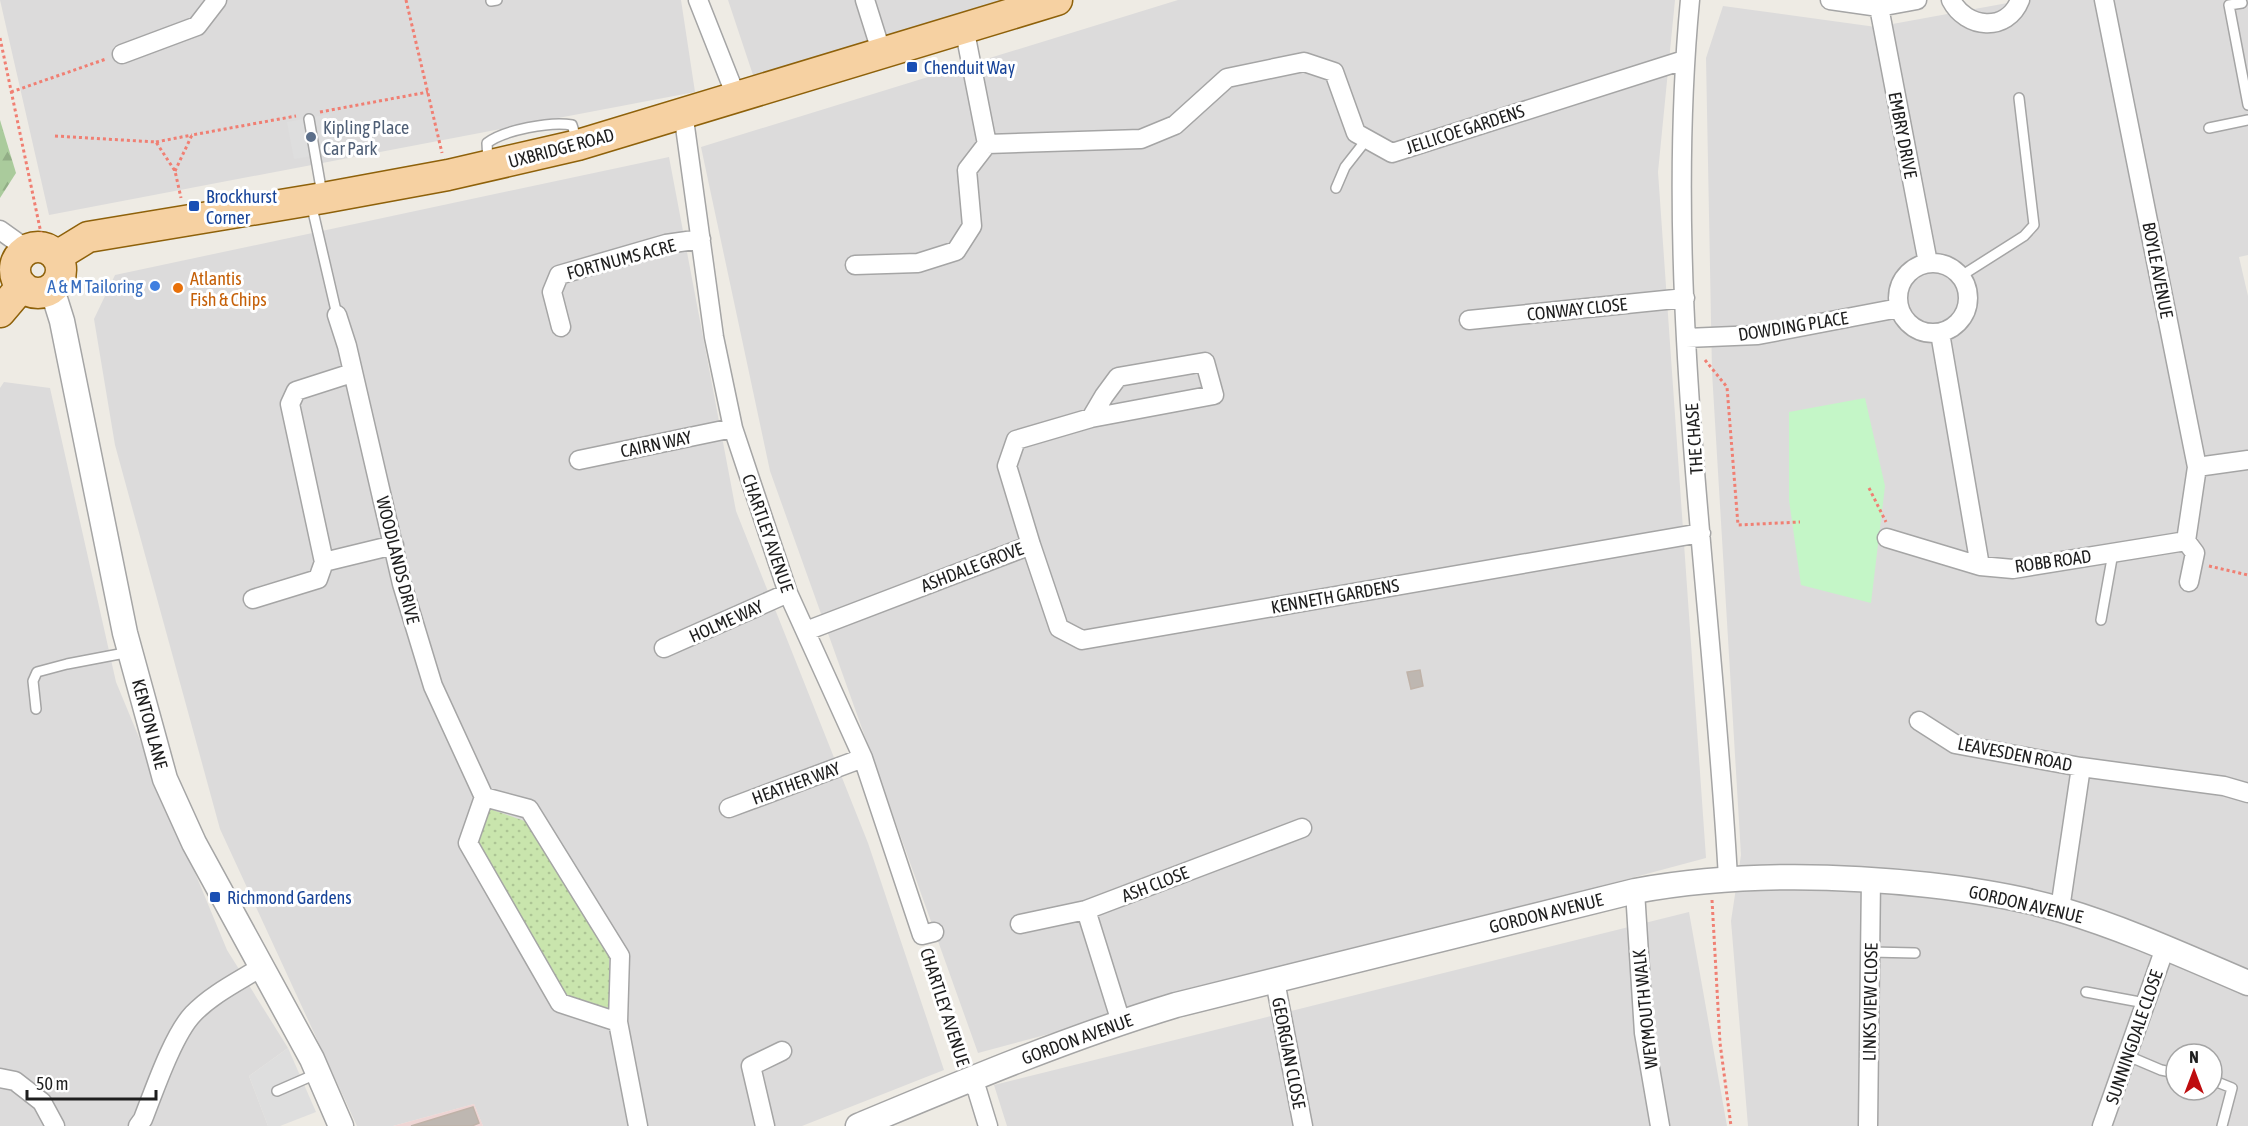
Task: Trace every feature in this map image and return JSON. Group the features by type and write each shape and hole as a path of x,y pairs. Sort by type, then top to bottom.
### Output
{"main road":[{"name":"UXBRIDGE ROAD","path":"43,251 88,237 448,175 578,145 1057,0"},
{"path":"43,251 60,263 59,281 52,289 41,293 31,292 22,286 15,270 17,260 43,251"},
{"path":"0,312 22,286"}],"street":[{"path":"122,54 197,26 217,0"},
{"path":"698,0 736,96"},
{"path":"865,0 882,54"},
{"name":"THE CHASE","path":"1690,0 1684,60 1680,174 1686,338 1701,533 1719,879"},
{"path":"1830,0 1879,7 1917,0"},
{"path":"1951,0 1956,10 1979,23 1999,21 2010,14 2020,0"},
{"name":"BOYLE AVENUE","path":"2104,0 2197,466 2186,542"},
{"name":"EMBRY DRIVE","path":"1879,7 1928,263"},
{"path":"855,266 918,263 956,251 972,226 967,170 987,144 964,27"},
{"name":"JELLICOE GARDENS","path":"987,144 1141,139 1175,125 1227,78 1304,62 1334,72 1356,133 1392,153 1684,60"},
{"name":"CHARTLEY AVENUE","path":"683,112 714,337 733,428 788,593 863,758 928,933"},
{"path":"0,230 43,251"},
{"name":"FORTNUMS ACRE","path":"561,327 552,292 559,276 666,244 700,239"},
{"path":"1928,263 1952,268 1961,276 1968,290 1969,302 1965,314 1958,324 1940,333 1927,333 1916,329 1906,321 1899,308 1898,293 1902,281 1910,272 1928,263"},
{"name":"KENTON LANE","path":"52,289 62,321 131,652 165,779 194,843 263,966 318,1073 341,1126"},
{"name":"CONWAY CLOSE","path":"1468,320 1685,298"},
{"name":"DOWDING PLACE","path":"1686,338 1758,335 1899,308"},
{"name":"WOODLANDS DRIVE","path":"337,315 347,346 402,584 433,686 483,797"},
{"path":"1940,333 1980,566"},
{"name":"ASHDALE GROVE","path":"806,631 1031,545 1007,466 1016,440 1091,418 1214,395 1205,362 1118,377 1091,418"},
{"path":"253,599 318,579 324,562 290,404 296,391 352,373"},
{"name":"CAIRN WAY","path":"579,460 733,428"},
{"path":"2197,466 2248,460"},
{"name":"KENNETH GARDENS","path":"1031,545 1059,628 1082,640 1701,533"},
{"name":"ROBB ROAD","path":"1891,539 1980,566 2013,569 2186,542"},
{"path":"2186,542 2195,553 2189,582"},
{"path":"324,562 394,545"},
{"name":"HOLME WAY","path":"664,648 788,593"},
{"name":"LEAVESDEN ROAD","path":"1919,721 1955,744 2081,766 2224,786 2248,793"},
{"name":"HEATHER WAY","path":"729,808 863,758"},
{"name":"LEAVESDEN ROAD","path":"2060,909 2081,766"},
{"path":"618,1022 560,1003 468,843 483,797 529,809 620,956 618,1022 638,1126"},
{"name":"ASH CLOSE","path":"1020,924 1086,910 1302,828"},
{"name":"GORDON AVENUE","path":"858,1126 968,1080 1121,1022 1176,1005 1635,891 1719,879 1822,876 1871,878 1971,890 2060,909 2098,921 2248,983"},
{"name":"LINKS VIEW CLOSE","path":"1868,1126 1871,878"},
{"name":"WEYMOUTH WALK","path":"1635,891 1644,1032 1660,1126"},
{"path":"1086,910 1121,1022"},
{"name":"SUNNINGDALE CLOSE","path":"2102,1126 2165,948"},
{"path":"138,1126 164,1066 192,1015 218,994 263,966"},
{"name":"GEORGIAN CLOSE","path":"1275,981 1303,1126"},
{"path":"765,1126 752,1066 783,1051"},
{"path":"0,1078 15,1082 42,1102 55,1126"},
{"path":"968,1080 977,1090 988,1126"}],"lane":[{"path":"2241,0 2241,3 2229,5 2248,105"},
{"path":"1961,276 2024,236 2034,225 2019,98"},
{"path":"309,119 317,199 337,315"},
{"path":"2209,129 2248,120"},
{"path":"1336,188 1345,167 1366,139"},
{"path":"2101,620 2113,553"},
{"path":"36,709 33,681 38,672 131,652"},
{"path":"1871,952 1915,953"},
{"path":"2086,992 2145,1003"},
{"path":"2128,1056 2164,1071"},
{"path":"277,1091 318,1073"},
{"path":"2222,1126 2232,1088 2224,1085"}],"path":[{"path":"406,0 448,175"},
{"path":"0,38 43,251"},
{"path":"11,92 122,54"},
{"path":"319,112 428,92"},
{"path":"55,136 156,142 297,116"},
{"path":"175,171 192,135"},
{"path":"156,142 175,171 186,220"},
{"path":"1686,338 1726,387 1738,525 1800,522"},
{"path":"1869,488 1891,539"},
{"path":"2193,563 2248,575"},
{"path":"1719,879 1720,1043 1731,1126"},
{"name":"CHARTLEY AVENUE","path":"928,933 968,1080"}],"shaded area":[{"path":"0,0 681,0 695,92 49,215"},
{"path":"728,0 1004,0 754,78"},
{"path":"1178,0 1675,0 1658,172 1706,858 978,1053 770,471 701,147"},
{"path":"2024,0 2248,0 2248,255 2239,257 2248,296 2248,1126 1748,1126 1731,921 1741,855 1712,372 1706,58 1723,6 1876,27"},
{"name":"Kipling Place Car Park","path":"329,114 336,152 294,159 287,122"},
{"path":"669,157 736,511 868,843 944,1070 802,1126 483,1126 474,1104 393,1126 357,1126 220,829 115,445 94,319 115,275"},
{"path":"4,382 50,388 116,682 227,950 288,1048 249,1076 268,1126 0,1126 0,388"},
{"path":"1689,912 1727,1126 1007,1126 994,1085"},
{"path":"288,1048 316,1112 280,1126 268,1126 249,1076"},
{"path":"474,1104 483,1126 393,1126"}],"green space":[{"path":"0,120 16,173 0,198"},
{"path":"1865,398 1885,486 1871,603 1801,585 1789,500 1789,412"},
{"path":"490,809 533,824 609,954 610,1008 563,998 477,842"}],"building":[{"path":"1420,670 1423,686 1411,689 1407,672"},
{"path":"473,1107 479,1123 472,1126 411,1126"}],"place":[{"name":"Chenduit Way","path":"912,67"},
{"name":"Kipling Place Car Park","path":"311,137"},
{"name":"Brockhurst Corner","path":"194,206"},
{"name":"A & M Tailoring","path":"155,286"},
{"name":"Atlantis Fish & Chips","path":"178,288"},
{"name":"Richmond Gardens","path":"215,897"}]}
